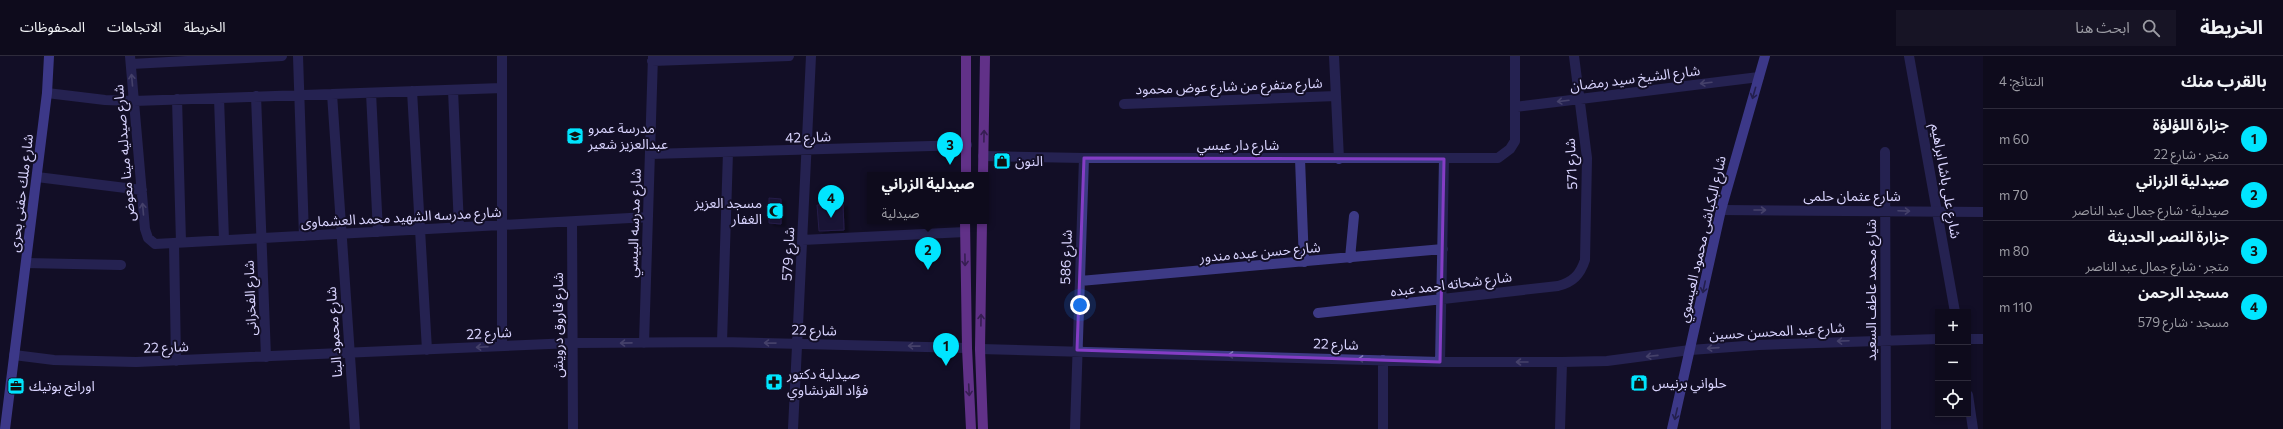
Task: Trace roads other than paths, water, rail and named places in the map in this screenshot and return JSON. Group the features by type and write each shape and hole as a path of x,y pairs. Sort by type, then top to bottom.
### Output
{"main road":[{"path":"966,56 966,172"},
{"path":"983,172 985,56"},
{"path":"965,224 967,348 971,429"},
{"path":"982,224 980,349 984,429"}],"street":[{"name":"شارع ملك حفنى بحرى","path":"5,429 47,93 49,56"},
{"path":"131,60 282,56"},
{"path":"298,56 304,236"},
{"path":"502,56 502,346"},
{"path":"652,59 789,56"},
{"name":"شارع 579","path":"793,429 811,56"},
{"path":"1334,56 1339,159"},
{"path":"1515,56 1515,107"},
{"name":"شارع 571","path":"1574,56 1578,99 1586,141 1588,175 1585,260 1582,270"},
{"name":"شارع البكباشى محمود العيسوي","path":"1672,429 1721,210 1765,56"},
{"name":"شارع على باشا ابراهيم","path":"1909,56 1954,309"},
{"name":"شارع مدرسه البيسي","path":"644,343 652,59"},
{"name":"شارع صيدليه مينا معوض","path":"131,60 146,234 151,242 155,244"},
{"name":"شارع الشيخ سيد رمضان","path":"1515,107 1759,77"},
{"path":"47,93 98,99 134,100 502,88"},
{"path":"453,90 460,228"},
{"path":"412,91 426,350"},
{"path":"371,92 378,232"},
{"name":"شارع محمود البنا","path":"332,94 355,429"},
{"name":"شارع الفخرانى","path":"256,96 266,357"},
{"name":"شارع متفرع من شارع عوض محمود","path":"1124,104 1336,96"},
{"path":"219,98 224,240"},
{"path":"176,361 178,243 177,99"},
{"name":"شارع دار عيسي","path":"983,156 1084,158 1493,159 1504,156 1514,141 1515,107"},
{"name":"شارع 42","path":"650,154 807,151 967,145"},
{"path":"722,342 728,152"},
{"name":"شارع محمد عاطف السعيد","path":"1886,152 1884,339 1886,429"},
{"name":"شارع 586","path":"1075,429 1084,158"},
{"path":"1300,159 1304,262"},
{"path":"1440,362 1444,159"},
{"path":"37,177 142,190"},
{"name":"شارع عثمان حلمى","path":"1721,210 1886,210 1983,212"},
{"path":"1350,258 1354,216"},
{"name":"شارع مدرسه الشهيد محمد العشماوى","path":"155,244 648,218"},
{"name":"شارع فاروق درويش","path":"572,222 572,429"},
{"path":"802,240 965,232"},
{"name":"شارع حسن عبده مندور","path":"1080,281 1443,249"},
{"path":"26,264 121,265"},
{"name":"شارع شحاته احمد عبده","path":"1318,313 1558,286 1576,278 1582,270"},
{"name":"شارع عبد المحسن حسين","path":"1690,350 1884,339 1935,339"},
{"path":"1971,339 1983,340"},
{"name":"شارع 22","path":"14,355 95,363 176,361 572,343 722,342 967,348"},
{"name":"شارع 22","path":"980,349 1077,350 1440,362 1607,361 1690,350"},
{"path":"1383,360 1383,429"},
{"path":"1560,429 1562,362"},
{"path":"1971,415 1973,429"}],"place":[{"name":"مدرسة عمرو عبدالعزيز شعير","path":"575,136"},
{"name":"النون","path":"1002,161"},
{"name":"جزارة النصر الحديثة","path":"950,165"},
{"name":"مسجد العزيز الغفار","path":"775,211"},
{"name":"مسجد الرحمن","path":"831,218"},
{"name":"صيدلية الزراني","path":"928,270"},
{"name":"جزارة اللؤلؤة","path":"946,366"},
{"name":"صيدلية دكتور فؤاد القرنشاوي","path":"774,382"},
{"name":"حلواني برنيس","path":"1639,383"},
{"name":"اورانج بوتيك","path":"16,386"}]}
